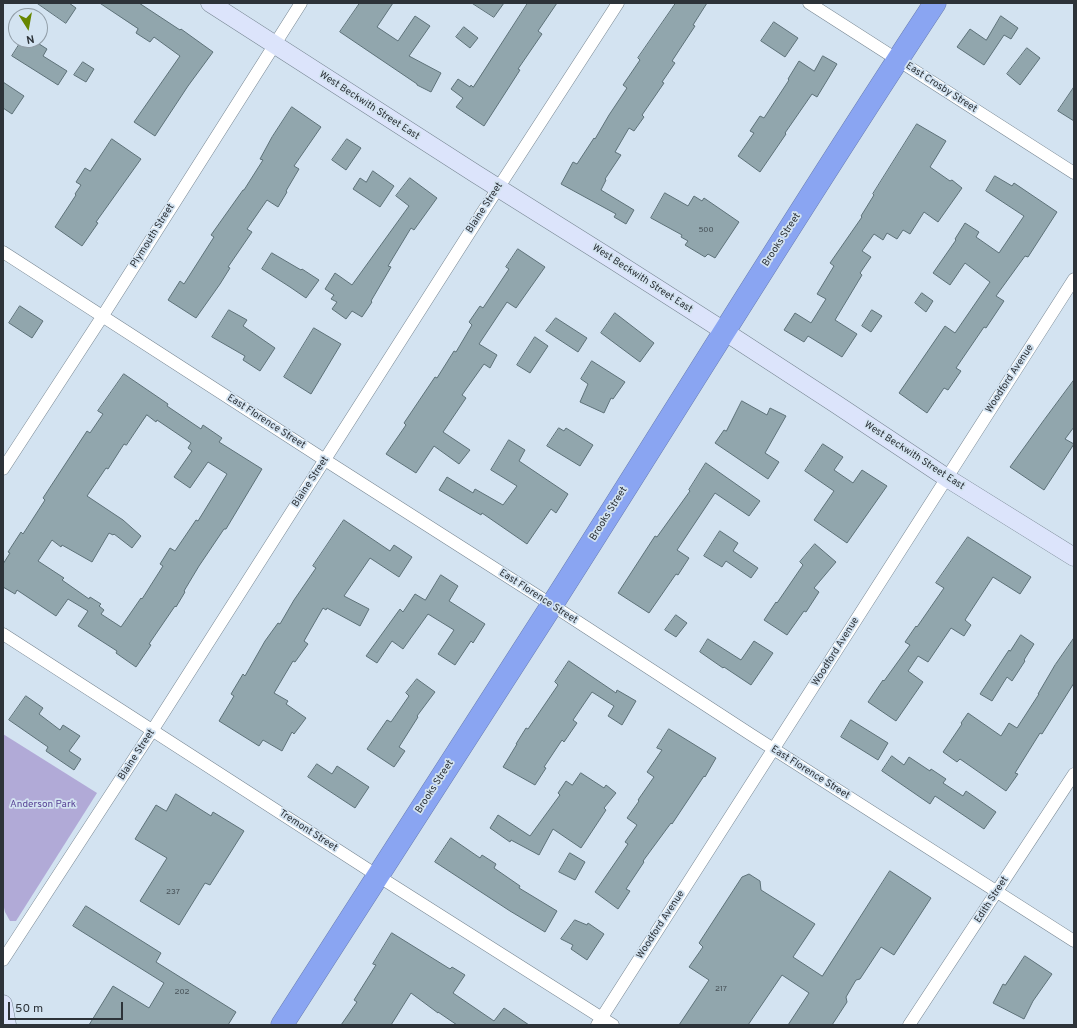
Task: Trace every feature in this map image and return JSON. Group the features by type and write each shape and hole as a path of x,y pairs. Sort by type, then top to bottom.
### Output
{"highway":[{"name":"Brooks Street","path":"282,1025 552,606 724,331 936,3"}],"street":[{"name":"West Beckwith Street East","path":"210,3 724,331 947,478 1074,557"},
{"name":"Plymouth Street","path":"3,469 102,317 301,3"},
{"name":"Blaine Street","path":"3,960 152,731 498,188 618,3"},
{"name":"East Crosby Street","path":"809,3 1074,173"},
{"name":"East Florence Street","path":"3,252 1074,942"},
{"name":"Woodford Avenue","path":"599,1022 1074,279"},
{"name":"Tremont Street","path":"3,634 378,876 599,1022 613,1025"},
{"name":"Edith Street","path":"909,1025 1074,774"}],"green space":[{"name":"Anderson Park","path":"3,734 97,793 16,921 10,921 5,912 3,903"}],"building":[{"path":"37,3 69,3 76,8 66,23 48,11 48,8 44,8"},
{"path":"100,3 139,3 180,30 181,29 213,52 188,86 155,136 134,122 180,56 154,37 150,42 136,33 138,29"},
{"path":"360,3 393,3 377,27 398,41 415,16 430,26 409,56 441,73 431,92 417,85 340,32"},
{"path":"472,3 504,3 494,17"},
{"path":"528,3 557,3 538,31 542,34 518,69 520,70 484,126 456,107 463,98 451,89 458,79 470,87 471,85 473,87"},
{"path":"676,3 707,3 693,25 695,26 672,61 675,63 662,82 664,83 642,115 644,117 634,131 629,128 615,152 621,155 605,179 606,180 601,190 634,210 626,224 614,217 616,214 561,184 573,162 577,164 594,138 595,139 627,88 623,85 640,60 638,58"},
{"path":"1001,16 1018,28 1011,39 1004,35 984,65 957,47 970,29 986,40"},
{"path":"774,22 798,38 785,57 761,41"},
{"path":"464,27 478,38 470,48 456,37"},
{"path":"17,48 45,48 47,49 43,56 67,71 58,85 12,56"},
{"path":"1027,48 1040,58 1020,85 1007,74"},
{"path":"823,56 837,64 817,97 812,94 760,172 738,156 754,133 750,131 760,116 764,118 789,80 788,79 799,61 814,71"},
{"path":"83,62 94,69 86,82 74,75"},
{"path":"3,82 24,96 12,114 3,108"},
{"path":"1074,87 1074,121 1058,111"},
{"path":"292,107 321,127 294,166 299,169 278,207 267,200 247,229 252,232 228,267 230,268 220,284 196,318 168,300 180,281 184,284 214,237 211,235 244,190 263,160 260,159 272,137"},
{"path":"917,124 946,141 930,167 950,181 952,180 962,188 938,222 924,212 910,234 903,230 897,239 887,233 883,240 874,234 862,251 871,257 860,273 862,275 835,320 857,334 842,357 808,336 804,342 784,330 795,313 811,323 826,299 817,294 834,266 830,263 862,217 861,216 874,195 873,194"},
{"path":"112,139 141,159 96,222 98,223 82,246 55,227 76,195 75,194 81,185 76,182 85,168 90,171"},
{"path":"347,139 361,148 346,170 332,160"},
{"path":"373,171 394,186 380,207 353,189 360,178 366,182"},
{"path":"995,176 1012,186 1014,183 1057,212 1028,257 1025,256 996,296 1004,301 956,368 961,371 948,390 944,388 927,413 899,393 945,326 955,333 990,282 965,263 950,285 933,273 956,240 955,239 965,223 979,232 976,237 999,253 1024,216 986,191"},
{"path":"410,178 437,198 414,230 411,228 388,266 391,267 362,317 352,311 346,319 332,309 337,302 331,299 334,295 325,289 335,273 352,285 409,206 396,196"},
{"path":"665,193 688,206 694,196 702,201 704,198 739,222 715,258 708,254 705,257 685,245 688,241 681,237 682,235 651,218"},
{"path":"518,249 545,267 516,308 507,302 479,344 497,355 490,368 484,364 462,395 466,398 443,432 470,450 459,464 434,446 416,473 386,454 406,425 404,423 435,377 437,378 454,351 456,352 472,325 469,322 480,306 483,308 509,269 506,267"},
{"path":"272,253 319,280 306,298 262,269"},
{"path":"922,293 933,301 926,312 915,303"},
{"path":"20,306 43,321 32,338 9,323"},
{"path":"229,310 247,320 243,326 275,348 260,371 243,360 245,356 212,337"},
{"path":"872,310 882,316 871,332 862,326"},
{"path":"615,313 654,343 640,362 601,333"},
{"path":"556,318 587,338 578,352 546,331"},
{"path":"314,328 341,344 311,394 284,377"},
{"path":"535,337 548,346 530,373 517,365"},
{"path":"592,361 625,382 613,399 611,398 604,413 580,402 588,384 581,379"},
{"path":"124,374 201,429 203,425 222,438 219,442 262,469 226,529 224,529 199,566 176,607 175,606 149,644 151,645 136,667 116,653 117,651 78,626 88,611 68,599 56,616 17,590 15,594 3,587 3,564 10,553 8,552 21,532 23,534 45,500 43,498 87,431 90,433 103,414 98,411","holes":["147,415 156,422 157,420 191,443 188,448 192,451 174,477 190,488 208,462 227,474 198,521 196,520 175,551 170,548 160,564 163,566 142,599 141,598 121,627 101,614 104,610 99,606 101,604 90,597 89,599 62,580 64,578 38,561 52,540 61,547 62,545 92,562 109,533 114,534 132,548 141,536 123,520 87,496 106,468 108,469 124,444 126,445"]},
{"path":"1074,380 1074,427 1065,439 1074,444 1044,490 1010,467"},
{"path":"742,401 767,415 770,408 786,416 765,453 779,462 768,479 715,443 724,430 726,431"},
{"path":"559,428 564,431 566,428 593,445 580,466 547,446"},
{"path":"509,440 525,450 519,461 568,494 556,513 551,509 527,544 482,513 481,515 439,490 447,477 473,493 475,489 503,505 517,486 491,470"},
{"path":"823,444 843,457 834,470 853,483 862,470 887,486 847,543 814,520 834,491 805,471"},
{"path":"706,463 760,501 749,516 715,493 677,550 689,558 649,613 618,593 655,536 657,537 690,491 689,490"},
{"path":"344,520 390,551 394,545 412,557 399,577 370,558 344,596 369,609 360,626 327,608 326,610 323,608 304,641 308,644 295,662 293,661 274,693 288,701 286,704 306,718 294,734 292,732 282,751 263,740 259,746 219,721 234,696 231,694 243,674 245,676 265,641 278,623 280,624 294,600 316,568 313,566"},
{"path":"720,531 738,543 733,551 758,568 751,578 726,561 722,567 704,556"},
{"path":"968,537 1031,577 1020,594 993,577 965,620 971,625 964,636 951,628 928,662 918,656 908,671 923,682 896,721 868,702 910,645 905,642 944,588 936,583"},
{"path":"815,544 836,562 814,588 819,592 806,612 804,611 787,635 764,620 803,565 800,562"},
{"path":"441,575 458,586 449,601 485,624 473,643 471,641 455,665 438,654 454,630 428,614 403,649 392,641 377,663 366,656 400,609 403,612 415,594 425,600"},
{"path":"676,615 687,623 676,637 665,630"},
{"path":"1021,635 1034,644 1012,681 1007,677 992,701 980,694 1009,650 1010,651"},
{"path":"1074,638 1074,683 1042,734 1040,733 1015,773 1018,774 1006,791 960,759 957,762 943,752 968,713 1001,736 1009,723 1017,728 1039,694 1055,665"},
{"path":"708,639 741,660 754,641 773,653 751,685 700,652"},
{"path":"569,661 616,693 617,690 636,701 622,725 608,716 614,706 592,692 573,720 577,723 564,742 562,740 544,767 546,768 535,785 503,767 526,728 528,729 558,685 555,682"},
{"path":"417,679 435,692 417,716 418,717 399,747 405,751 394,767 367,749 387,720 391,722 409,696 406,693"},
{"path":"26,696 43,708 39,714 60,730 63,725 80,736 69,751 81,759 74,770 46,751 48,747 9,720"},
{"path":"851,720 888,743 878,760 841,737"},
{"path":"669,729 716,758 705,777 704,776 672,824 671,823 643,861 644,862 626,889 630,891 618,909 595,892 628,844 625,842 637,825 627,818 654,777 647,772 662,750 657,748"},
{"path":"892,756 904,765 909,757 930,771 931,769 946,779 943,783 963,796 966,791 996,812 984,829 935,796 930,804 882,771"},
{"path":"317,764 332,774 337,766 369,787 355,808 308,777"},
{"path":"581,773 604,788 606,785 616,793 604,808 606,810 581,848 553,829 539,855 511,840 510,842 490,828 498,815 530,836 560,795 558,793 566,781 572,785"},
{"path":"176,794 211,816 213,812 244,831 210,885 205,883 179,925 140,901 167,858 135,839 156,805 166,811"},
{"path":"451,838 480,858 482,855 496,864 494,868 520,886 519,888 557,911 545,932 435,862"},
{"path":"570,853 585,862 575,880 559,872"},
{"path":"890,871 931,898 894,955 881,947 860,979 856,980 846,997 847,1002 832,1025 788,1025 809,993 782,975 748,1025 679,1025 709,980 689,967 703,947 699,943 742,877 749,874 760,881 761,890 815,924 793,957 822,976"},
{"path":"86,906 161,953 156,962 236,1012 228,1025 89,1025 113,986 149,1008 164,983 73,926"},
{"path":"575,920 587,925 588,923 604,934 587,960 571,949 573,945 561,939"},
{"path":"392,933 450,969 452,967 465,975 453,993 494,1021 504,1008 529,1025 457,1025 411,993 391,1025 341,1025 357,1002 354,1000 376,965 373,964"},
{"path":"1025,956 1052,974 1033,1001 1024,1019 993,1003 1003,984 1005,985"}]}
